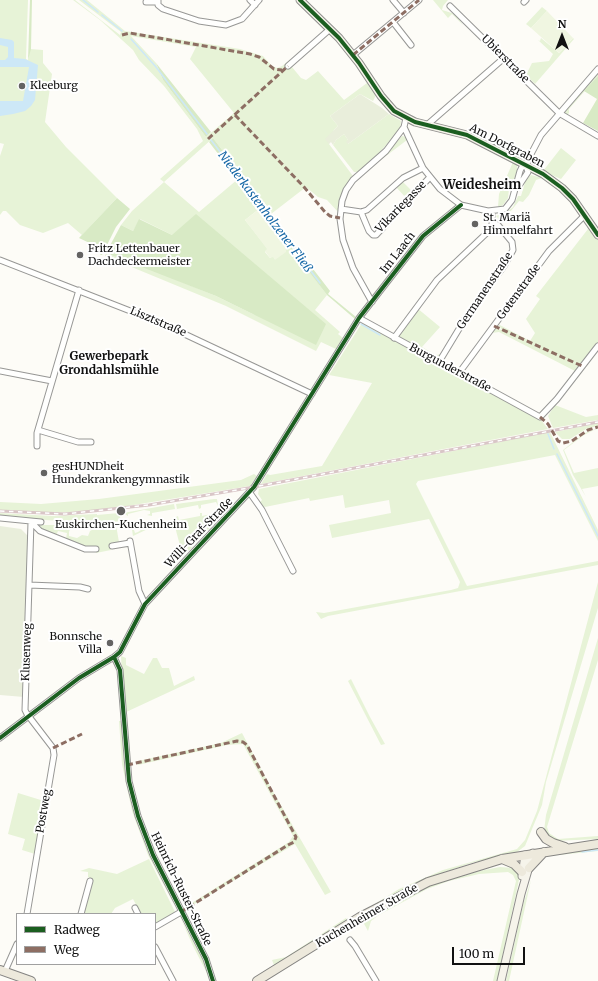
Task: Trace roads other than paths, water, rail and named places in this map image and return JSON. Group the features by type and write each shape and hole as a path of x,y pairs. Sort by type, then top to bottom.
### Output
{"main road":[{"path":"541,832 546,839 553,843 570,848"},
{"name":"Kuchenheimer Straße","path":"258,980 360,917 428,882 502,859 598,844"},
{"path":"502,859 525,870 544,852"},
{"path":"2,971 31,981"}],"street":[{"path":"250,0 254,5"},
{"path":"146,2 158,1 159,7 163,9 220,25 231,24 239,21 259,0"},
{"name":"Am Dorfgraben","path":"300,0 330,29 353,55 387,105 406,118 467,135 543,174 562,188 573,199 598,235"},
{"path":"393,0 404,13"},
{"path":"353,55 419,0"},
{"name":"Ubierstraße","path":"450,6 559,113 598,136"},
{"path":"393,22 411,45"},
{"path":"288,66 330,29"},
{"path":"427,125 504,58"},
{"path":"404,127 423,168 440,189 461,205 492,212 500,211 506,208 516,189 520,171 522,167 526,166 538,139 598,69"},
{"path":"372,302 356,275 347,252 340,228 341,209 344,194 350,183 386,151 404,127 406,118"},
{"path":"341,209 361,212 367,210 406,176 423,168"},
{"name":"Vikariegasse","path":"361,212 366,226 372,234 376,235 430,177"},
{"name":"Im Laach","path":"372,302 423,236 461,205"},
{"path":"394,338 437,280 489,231 493,223 492,212"},
{"name":"Gotenstraße","path":"459,373 549,251 585,216"},
{"name":"Germanenstraße","path":"439,362 465,319 504,266 513,250 512,242 498,225 493,223"},
{"name":"Lisztstraße","path":"0,260 187,334 312,394"},
{"path":"37,446 38,430 79,290"},
{"name":"Willi-Graf-Straße","path":"0,738 79,678 114,657 124,646 145,604 250,493 359,318 372,302"},
{"name":"Burgunderstraße","path":"359,318 540,416 557,399 598,346"},
{"path":"0,371 52,381"},
{"path":"38,430 78,442 91,442"},
{"path":"250,493 259,506 293,571"},
{"path":"0,518 42,522"},
{"path":"31,522 40,531 85,549 96,549"},
{"name":"Klusenweg","path":"29,717 25,710 31,522"},
{"path":"112,546 130,542 139,591 145,604"},
{"path":"29,586 80,587 88,589"},
{"name":"Heinrich-Ruster-Straße","path":"114,657 120,670 127,765 133,799 147,842 181,912 218,981"},
{"name":"Postweg","path":"28,913 54,755 53,748 29,717"},
{"path":"501,981 529,854"},
{"path":"81,913 90,881"},
{"path":"135,908 138,913"},
{"path":"156,926 181,912"},
{"path":"350,940 376,981"},
{"path":"2,971 16,946"},
{"path":"156,949 172,981"},
{"name":"Heinrich-Ruster-Straße","path":"208,964 213,981"}],"water":[{"path":"0,38 12,40 14,42 14,58 25,59 38,65 35,100 31,106 25,111 0,116 0,101 23,101 29,67 0,67 0,60 5,60 8,57 8,47 0,45"}],"waterway":[{"name":"Niederkastenholzener Fließ","path":"83,0 98,12"},
{"name":"Niederkastenholzener Fließ","path":"102,15 122,31"},
{"name":"Niederkastenholzener Fließ","path":"131,39 156,67 207,134"},
{"name":"Niederkastenholzener Fließ","path":"211,140 320,283"},
{"name":"Niederkastenholzener Fließ","path":"361,324 380,335"},
{"name":"Niederkastenholzener Fließ","path":"548,434 554,449"},
{"name":"Niederkastenholzener Fließ","path":"557,454 598,536"},
{"path":"582,852 598,850"}],"railway":[{"path":"0,511 65,514 149,505 254,487 598,422"}],"place":[{"name":"Kleeburg","path":"22,86"},
{"name":"St. Mariä Himmelfahrt","path":"475,224"},
{"name":"Fritz Lettenbauer Dachdeckermeister","path":"80,255"},
{"name":"gesHUNDheit Hundekrankengymnastik","path":"44,473"},
{"name":"Euskirchen-Kuchenheim","path":"121,511"},
{"name":"Bonnsche Villa","path":"110,643"}],"district":[{"name":"Weidesheim","path":"482,185"},
{"name":"Gewerbepark Grondahlsmühle","path":"109,364"}]}
